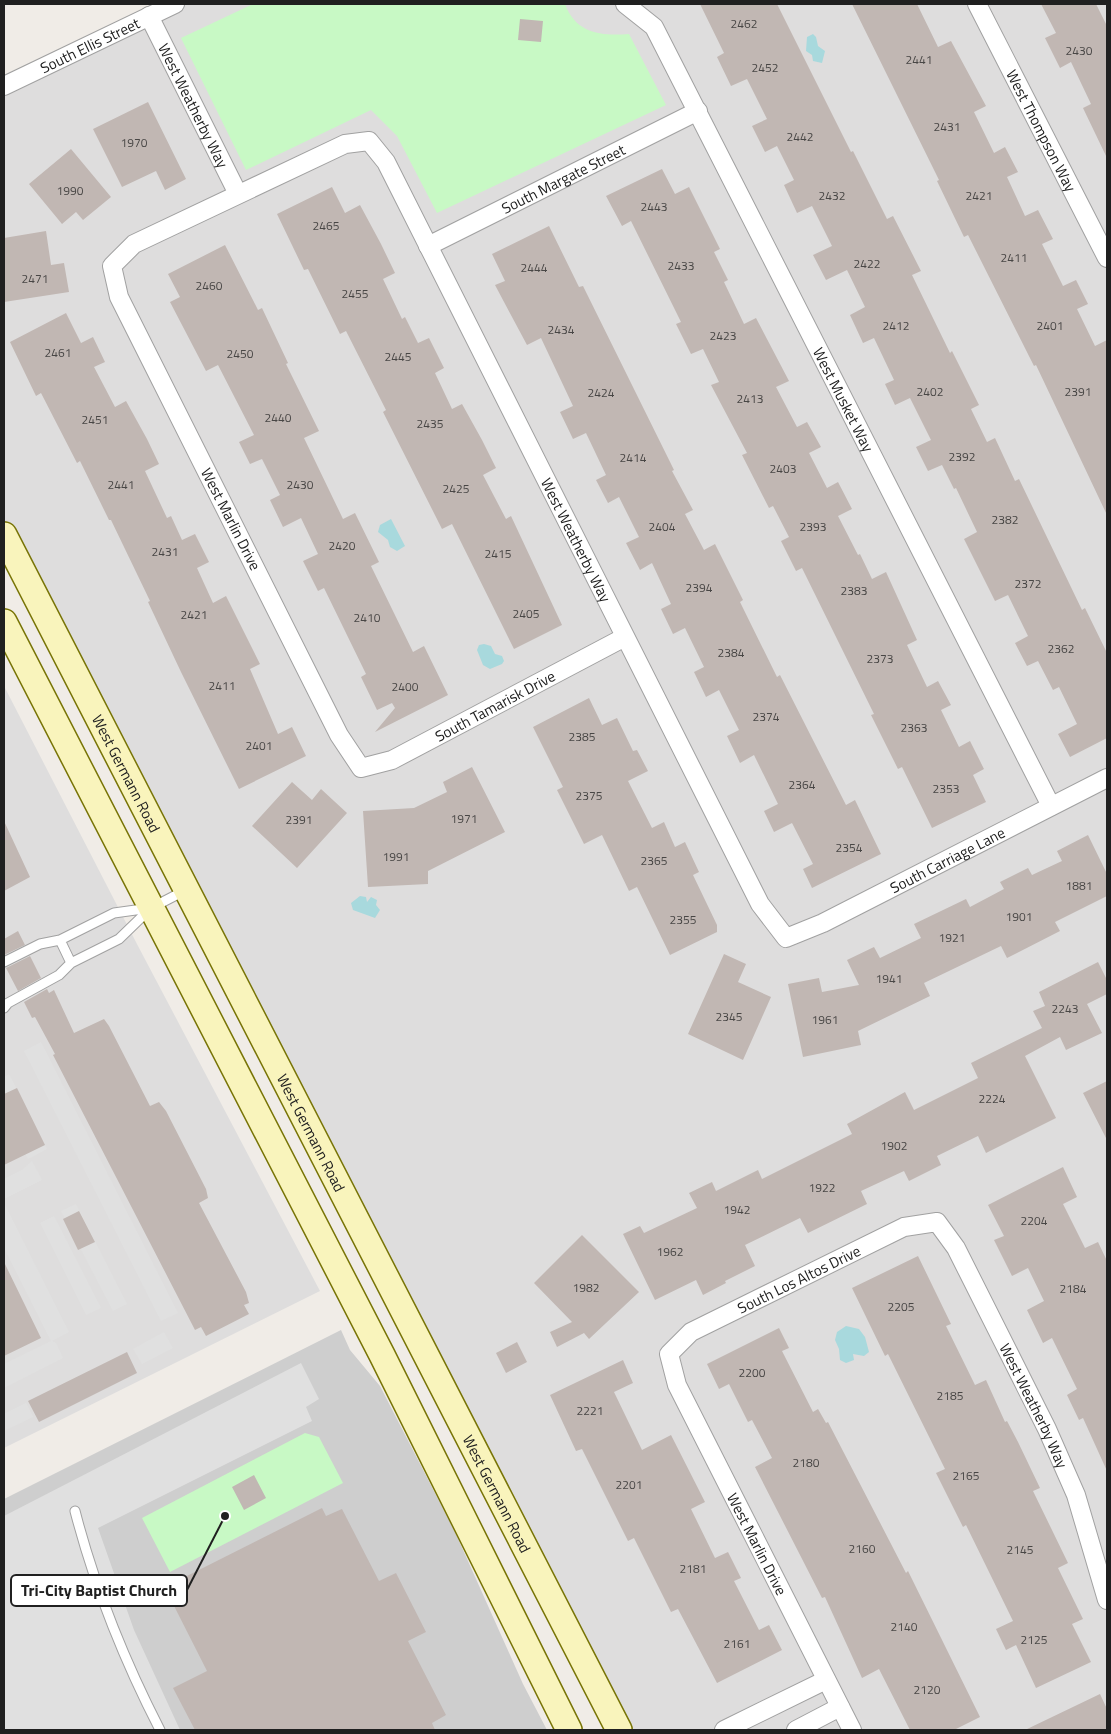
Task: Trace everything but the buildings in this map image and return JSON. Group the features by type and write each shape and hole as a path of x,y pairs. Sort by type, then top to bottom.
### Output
{"main road":[{"name":"West Germann Road","path":"4,535 619,1730"},
{"path":"4,622 382,1355 569,1730"}],"street":[{"name":"South Ellis Street","path":"4,86 175,4"},
{"name":"West Musket Way","path":"625,4 654,27 1051,806"},
{"name":"West Thompson Way","path":"977,4 1107,258"},
{"name":"West Weatherby Way","path":"148,16 238,194 344,144 369,142 386,162 760,904 786,938"},
{"name":"South Margate Street","path":"428,246 698,111"},
{"name":"West Marlin Drive","path":"238,194 134,244 112,266 124,305 335,726 361,768"},
{"name":"South Tamarisk Drive","path":"361,768 392,760 626,637"},
{"name":"South Carriage Lane","path":"786,938 823,923 1107,778"},
{"name":"West Weatherby Way","path":"937,1222 956,1248 1047,1429 1076,1495 1107,1600"},
{"name":"South Los Altos Drive","path":"669,1354 692,1332 904,1226 937,1222"},
{"name":"West Marlin Drive","path":"669,1354 677,1385 852,1730"},
{"path":"724,1730 826,1680"},
{"path":"796,1730 840,1707"}],"lane":[{"path":"4,1008 8,1002 59,975 71,963 119,939 151,908 186,890"},
{"path":"4,962 40,944 60,940 114,913 151,908"},
{"path":"60,940 71,963"},
{"path":"75,1512 89,1566 132,1675 160,1730"}],"shaded area":[{"path":"175,4 1107,4 1107,1730 619,1730 4,535 4,86"},
{"path":"4,686 138,946 320,1291 4,1448"},
{"path":"41,1042 178,1313 161,1321 24,1051"},
{"path":"9,1074 47,1149 28,1159 4,1113 4,1077"},
{"path":"32,1161 42,1180 4,1199 4,1179 22,1170"},
{"path":"4,1203 69,1332 52,1341 56,1343 63,1358 4,1388 4,1364 51,1341 4,1248"},
{"path":"76,1204 127,1304 113,1311 61,1211"},
{"path":"54,1216 101,1308 86,1315 40,1223"},
{"path":"341,1330 350,1350 380,1386 455,1532 523,1684 547,1730 4,1730 4,1499"},
{"path":"164,1332 173,1348 142,1364 133,1349"},
{"path":"301,1363 319,1399 306,1407 312,1421 98,1528 134,1630 180,1730 4,1730 4,1516"},
{"path":"26,1403 33,1417 4,1431 4,1414"}],"green space":[{"path":"253,4 565,4 576,22 591,31 609,34 629,34 666,105 437,213 397,136 371,110 246,170 181,38"},
{"path":"305,1433 319,1437 343,1483 170,1572 142,1518"}],"water":[{"path":"813,34 816,37 818,46 825,51 822,63 813,61 812,55 806,51 807,37"},
{"path":"391,519 405,546 397,551 390,547 388,540 378,532 380,525"},
{"path":"479,645 491,646 495,654 502,656 504,661 502,664 490,669 483,665 477,650"},
{"path":"360,896 366,897 367,902 371,897 377,900 376,905 380,910 375,918 353,910 351,903"},
{"path":"846,1326 859,1329 865,1337 869,1352 864,1356 853,1354 854,1360 846,1363 840,1360 839,1349 835,1340 837,1332"}],"place":[{"name":"Tri-City Baptist Church","path":"225,1516"}]}
